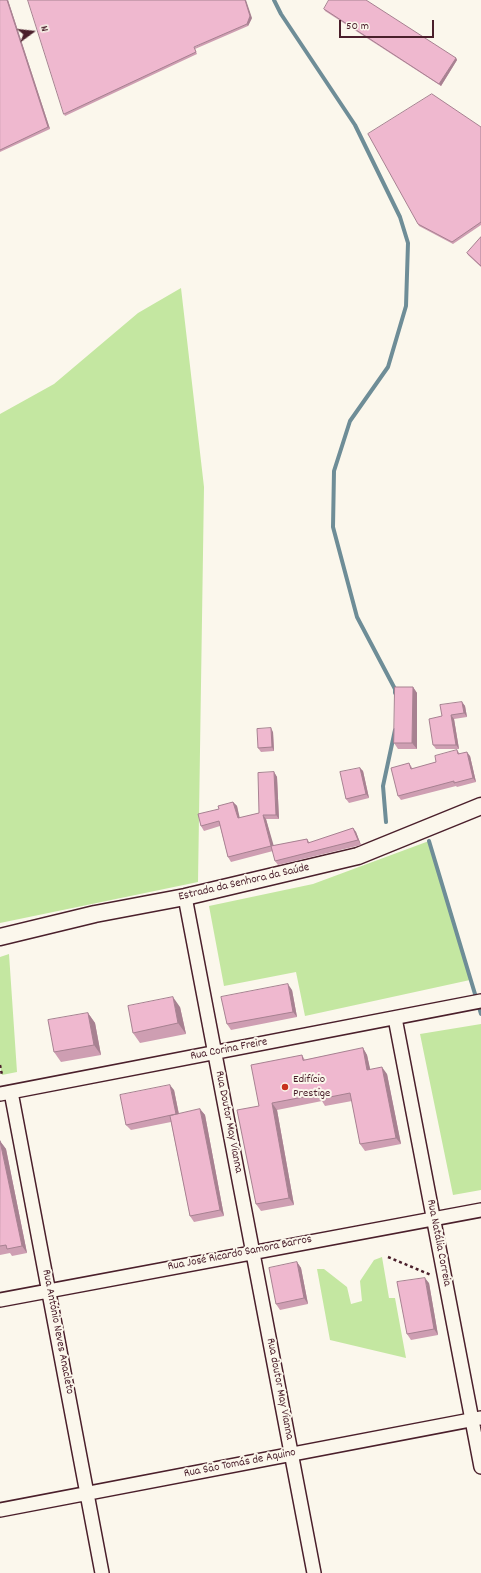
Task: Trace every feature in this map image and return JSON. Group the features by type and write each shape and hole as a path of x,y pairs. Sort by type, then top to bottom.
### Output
{"street":[{"name":"Estrada da Senhora da Saúde","path":"0,937 95,914 185,897 358,856 481,806"},
{"name":"Rua Doutor May Vianna","path":"185,897 253,1252"},
{"name":"Rua Corina Freire","path":"5,1093 469,1004"},
{"name":"Rua Natália Correia","path":"395,1018 434,1219 476,1419 481,1468"},
{"name":"Rua António Neves Anacleto","path":"5,1093 49,1290 102,1573"},
{"name":"Rua José Ricardo Samora Barros","path":"0,1300 481,1210"},
{"name":"Rua doutor May Vianna","path":"253,1252 314,1573"},
{"name":"Rua São Tomás de Aquino","path":"0,1510 476,1419"}],"path":[{"path":"0,1065 2,1075"},
{"path":"388,1257 431,1275"}],"green space":[{"path":"181,288 204,487 198,882 0,923 0,414 54,384 138,313"},
{"path":"429,841 470,980 305,1016 296,972 224,986 209,906 313,884"},
{"path":"9,954 17,1072 2,1075 0,1066 0,957"},
{"path":"481,1024 481,1190 453,1195 420,1034"},
{"path":"382,1257 389,1298 395,1298 406,1358 330,1340 317,1269 324,1269 347,1287 351,1304 362,1301 360,1281 374,1260"}],"building":[{"path":"0,0 7,0 48,127 0,150"},
{"path":"28,0 245,0 250,16 247,24 194,47 196,52 64,114"},
{"path":"329,0 366,0 456,58 439,84 324,9"},
{"path":"432,94 481,127 481,222 452,242 418,224 368,134"},
{"path":"481,237 481,266 467,253"},
{"path":"395,687 413,687 412,743 394,743"},
{"path":"462,702 464,713 451,715 456,745 433,745 429,719 442,716 440,705"},
{"path":"271,728 272,747 258,748 257,729"},
{"path":"457,750 458,754 467,752 473,778 454,783 454,781 398,796 391,768 409,763 411,769 436,762 435,756"},
{"path":"360,768 366,794 346,799 340,772"},
{"path":"274,772 276,815 263,815 271,846 228,857 219,821 201,826 198,814 219,809 218,806 233,802 238,818 259,813 258,773"},
{"path":"353,828 358,840 275,861 271,846 307,839 308,843"},
{"path":"288,984 293,1012 227,1024 221,997"},
{"path":"173,997 178,1023 133,1033 128,1006"},
{"path":"88,1013 94,1045 54,1052 48,1020"},
{"path":"363,1048 367,1070 382,1067 396,1138 360,1144 350,1093 320,1099 319,1094 272,1103 289,1198 256,1204 237,1110 259,1106 251,1065 302,1055 303,1060"},
{"path":"170,1085 176,1114 126,1125 120,1095"},
{"path":"200,1109 220,1210 190,1216 170,1116"},
{"path":"0,1141 22,1246 7,1249 6,1245 0,1246"},
{"path":"297,1262 304,1298 276,1304 269,1268"},
{"path":"425,1278 434,1329 407,1334 397,1282"}],"waterway":[{"path":"274,0 281,14 355,125 400,217 408,243 406,306 388,367 350,421 334,471 333,527 357,617 395,689 395,693"},
{"path":"386,822 383,786 395,730"},
{"path":"429,841 481,1014"}],"place":[{"name":"Edifício Prestige","path":"285,1087"}]}
